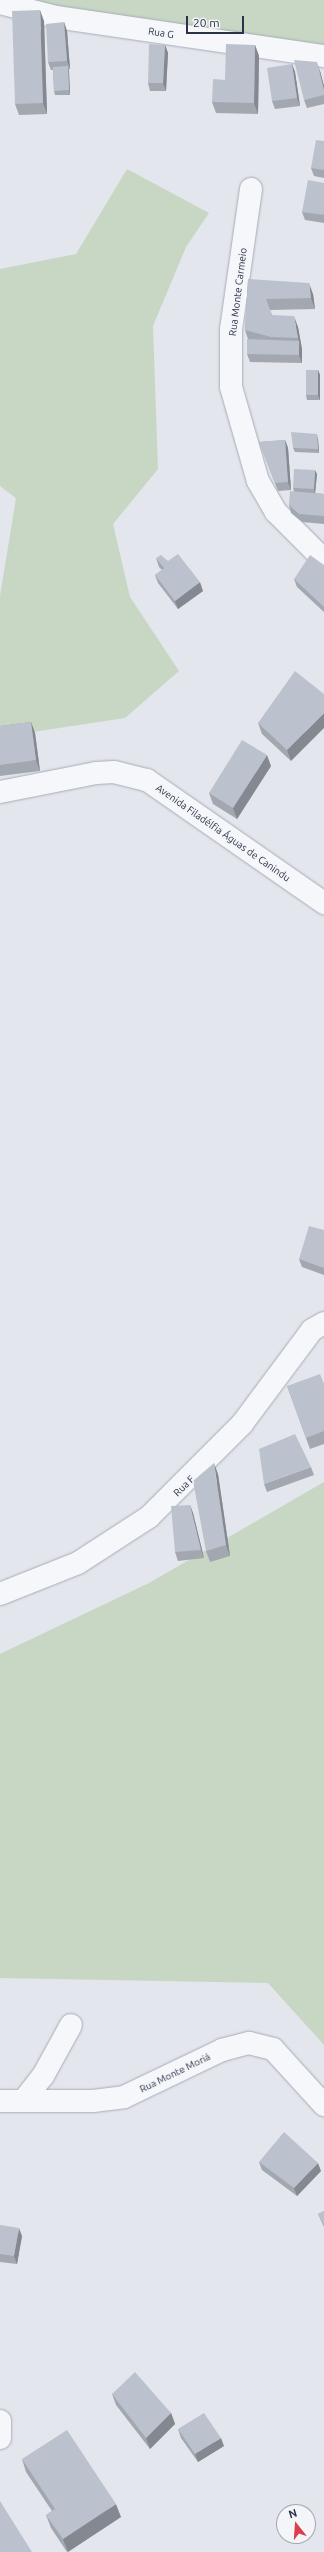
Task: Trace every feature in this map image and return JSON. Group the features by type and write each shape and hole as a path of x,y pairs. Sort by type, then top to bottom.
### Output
{"street":[{"name":"Rua G","path":"0,3 56,17 324,56"},
{"name":"Rua Monte Carmeio","path":"251,189 232,329 231,387 258,481 276,512 324,560"},
{"name":"Avenida Filadélfia Águas de Canindu","path":"0,792 96,773 114,772 147,780 324,903"},
{"name":"Rua F","path":"0,1594 78,1563 150,1517 242,1424 312,1330 324,1323"},
{"path":"24,2100 43,2076 72,2025"},
{"name":"Rua Monte Moriá","path":"0,2101 93,2101 124,2097 222,2050 249,2042 273,2048 324,2105"},
{"path":"0,2421 0,2438"}],"green space":[{"path":"0,0 324,0 324,65"},
{"path":"127,169 209,213 186,247 153,326 158,469 113,524 130,597 179,671 125,718 0,737 0,596 16,498 0,486 0,269 76,254"},
{"path":"324,1482 324,2045 268,1983 0,1978 0,1654 149,1583"}],"building":[{"path":"40,10 43,103 15,104 12,11"},
{"path":"64,22 67,61 48,62 46,24"},
{"path":"149,44 165,45 163,83 148,83"},
{"path":"226,44 255,45 254,103 212,102 213,79 225,80"},
{"path":"294,60 317,62 324,95 304,100"},
{"path":"292,64 297,98 272,101 267,68"},
{"path":"68,66 69,90 54,91 53,67"},
{"path":"316,140 324,141 324,170 311,168"},
{"path":"308,180 324,183 324,215 302,212"},
{"path":"248,279 309,283 311,298 266,299 272,315 294,316 298,338 271,337 245,330"},
{"path":"247,339 299,341 299,355 247,354"},
{"path":"306,370 318,370 318,395 306,395"},
{"path":"291,432 317,434 318,449 293,448"},
{"path":"285,440 288,482 275,483 259,442"},
{"path":"294,469 315,470 314,489 293,488"},
{"path":"290,491 324,494 324,516 299,514 289,505"},
{"path":"178,554 200,582 175,601 155,575 164,568 156,558 161,555 168,561"},
{"path":"310,555 324,565 324,607 294,579"},
{"path":"295,671 324,694 324,713 287,750 258,723"},
{"path":"31,722 36,760 0,765 0,726"},
{"path":"242,740 267,755 233,808 209,793"},
{"path":"309,1226 324,1230 324,1268 299,1259"},
{"path":"320,1374 324,1384 324,1431 306,1438 287,1386"},
{"path":"295,1434 311,1467 264,1484 259,1449"},
{"path":"214,1463 226,1545 206,1551 193,1481"},
{"path":"190,1505 201,1550 175,1552 171,1506"},
{"path":"284,2132 318,2163 294,2188 259,2162"},
{"path":"324,2211 324,2225 318,2214"},
{"path":"0,2225 19,2228 14,2256 0,2254"},
{"path":"135,2372 171,2413 146,2438 112,2394"},
{"path":"204,2413 221,2438 195,2454 178,2429"},
{"path":"67,2430 116,2504 63,2539 46,2515 55,2509 22,2459"},
{"path":"0,2501 32,2552 0,2552"}]}
